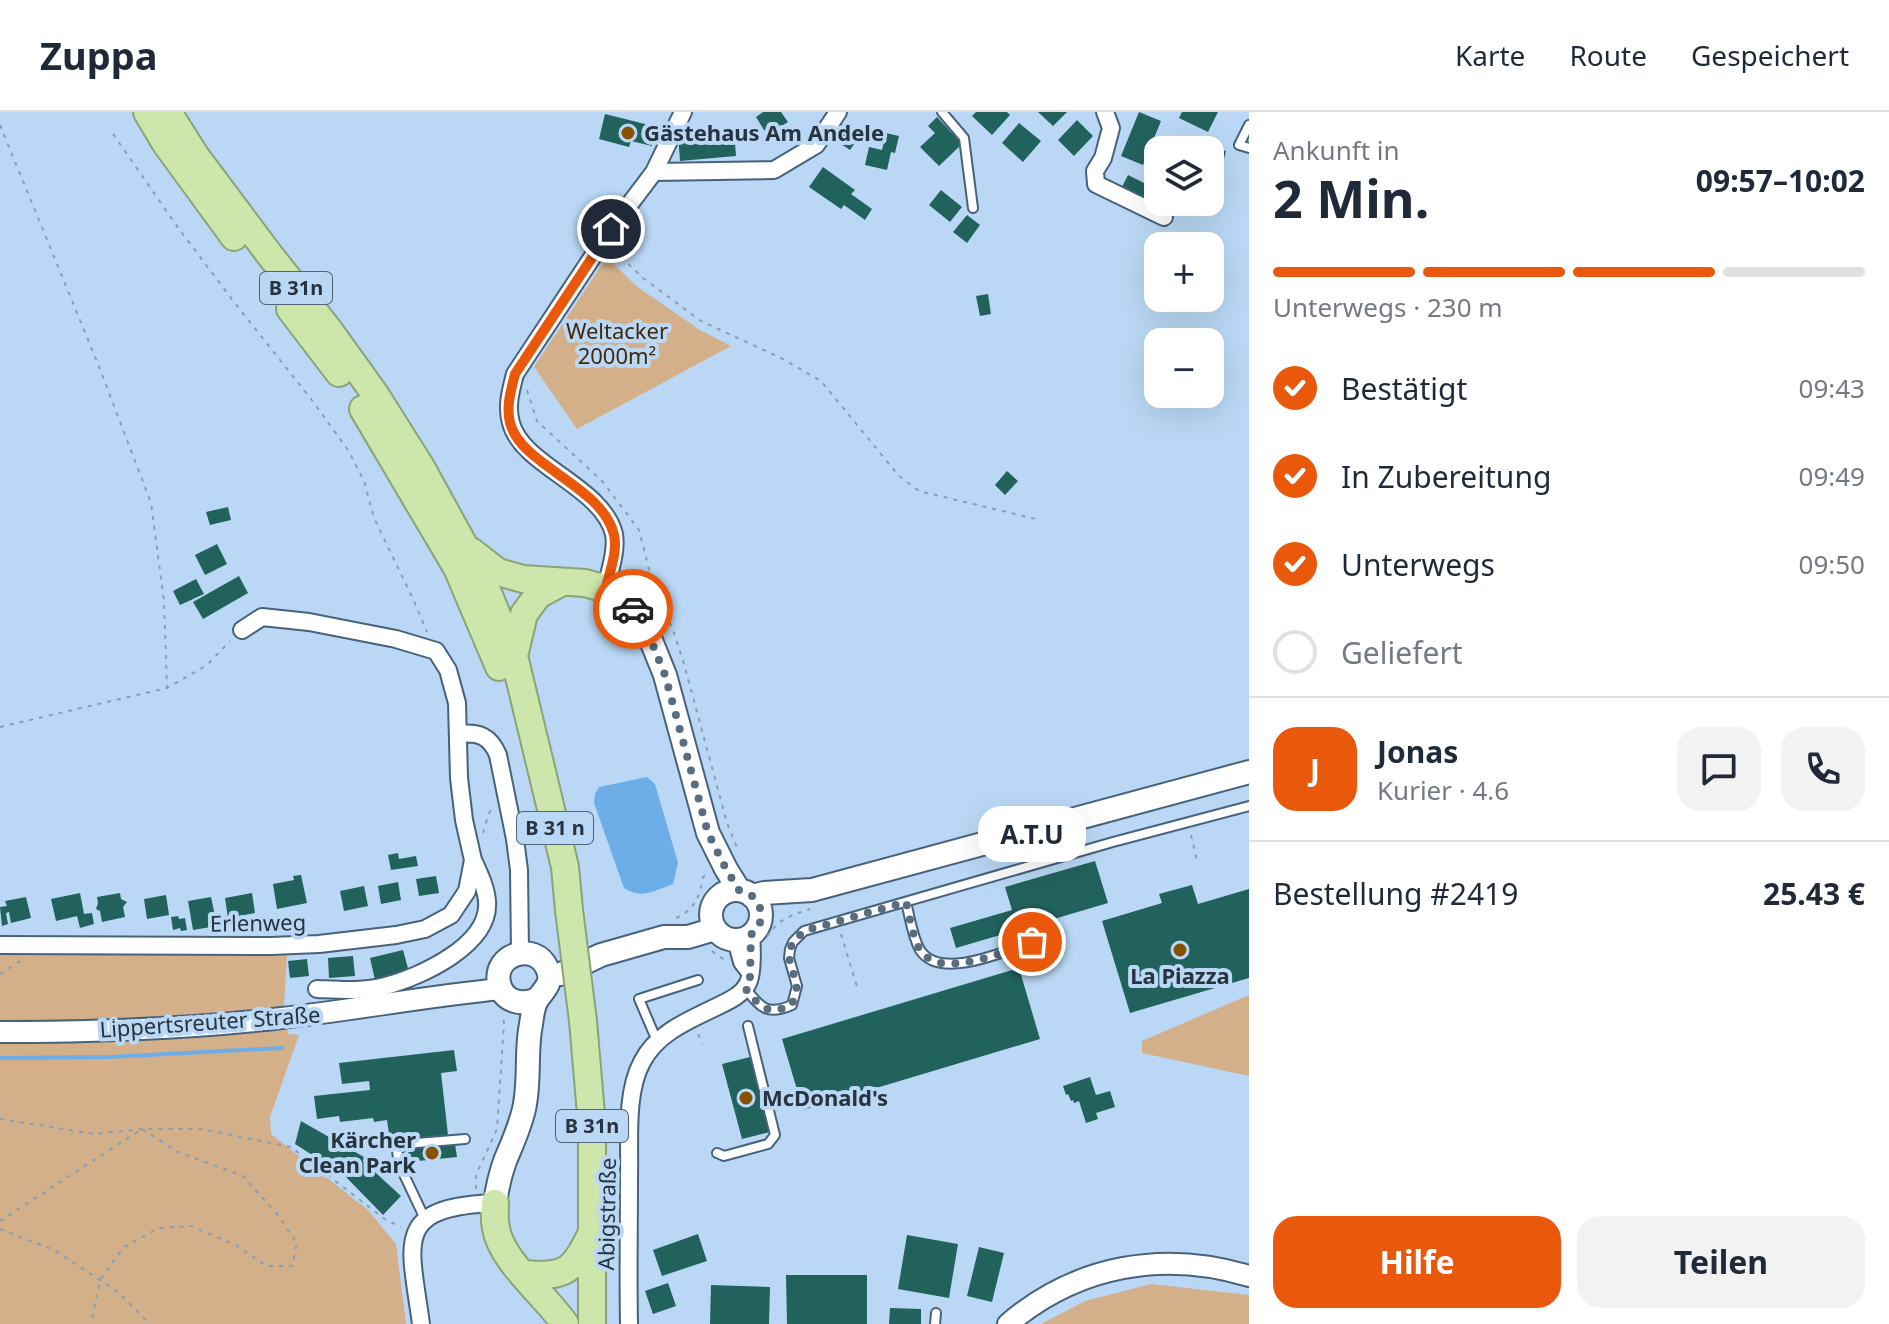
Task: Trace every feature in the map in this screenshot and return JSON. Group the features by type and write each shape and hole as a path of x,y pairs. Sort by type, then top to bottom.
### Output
{"highway":[{"name":"B 31n","path":"147,112 212,208 355,394 457,568 535,747"},
{"name":"B 31n","path":"168,112 195,155 375,394 421,467 488,593 514,656 535,747"},
{"name":"B 31n","path":"465,547 498,572 523,579 562,582"},
{"name":"B 31n","path":"514,656 524,614 538,595 562,582"},
{"path":"562,582 585,583 606,589"},
{"name":"B 31 n","path":"535,747 565,867 569,910"},
{"name":"B 31n","path":"569,910 592,1126 592,1324"},
{"name":"B 31n","path":"485,1203 505,1255 565,1324"},
{"name":"B 31n","path":"523,1274 543,1276 569,1269 580,1257 592,1230"}],"main road":[{"path":"606,589 628,602 646,628 665,675 708,833 714,902 710,917 712,940 728,939 751,920 812,890 1249,772"},
{"path":"708,833 751,920"},
{"name":"Lippertsreuter Straße","path":"664,937 727,891 751,920"},
{"name":"Lippertsreuter Straße","path":"520,988 601,955 664,937 712,940"},
{"path":"520,953 535,955 520,988 500,969 508,958 520,953"},
{"name":"B 31n","path":"485,1203 498,1182 523,1114 528,1091 529,1041 520,988"}],"street":[{"path":"606,589 614,554 614,535 604,514 522,445 511,424 509,400 515,374 611,229 654,172 683,112"},
{"path":"654,172 774,170 816,145 838,112"},
{"path":"1105,112 1111,128 1103,158 1095,171 1096,184 1164,217"},
{"path":"242,630 262,617 309,622 396,639 436,651"},
{"name":"Erlenweg","path":"317,989 359,990 385,986 414,976 459,951 483,923 488,903 473,860 464,820 459,778 457,703 448,670 436,651"},
{"path":"459,734 483,736 493,743 498,755 519,870 520,953"},
{"name":"Erlenweg","path":"0,945 271,946 396,935 425,929 451,915 467,891 473,860"},
{"path":"745,988 750,977 742,962 751,920"},
{"name":"Lippertsreuter Straße","path":"0,1032 191,1027 520,988"},
{"name":"Abigstraße","path":"629,1324 631,1109 634,1082 642,1061 657,1041 683,1023 729,1001 745,988"},
{"path":"421,1324 411,1252 414,1233 425,1219 455,1207 485,1203"},
{"path":"1008,1324 1060,1289 1124,1268 1188,1264 1249,1276"}],"lane":[{"path":"942,112 964,138 973,208"},
{"path":"1249,125 1239,145 1249,148"},
{"path":"745,988 771,1011 792,1005 797,986 789,958 793,942 804,931 1249,806"},
{"path":"906,902 915,937 930,961 947,965 969,962 1032,942"},
{"path":"657,1041 639,999 698,980"},
{"path":"717,1153 724,1156 768,1144 775,1135 748,1026"},
{"path":"425,1219 399,1164 397,1151 405,1144 465,1139"},
{"path":"935,1324 936,1313"}],"path":[{"path":"0,125 151,503 164,601 167,688"},
{"path":"113,134 179,229 348,450 364,481 374,518 436,651"},
{"path":"611,229 613,249 643,278 701,321 781,358 821,381 899,476 919,491 1040,520"},
{"path":"0,727 167,688 207,665 242,630"},
{"path":"473,860 489,813 497,801 506,797"},
{"path":"1187,822 1198,864"},
{"path":"682,916 696,903 703,877 707,875"},
{"path":"751,920 775,925 785,918"},
{"path":"837,921 858,990"},
{"path":"712,940 717,953 728,963"},
{"path":"0,974 28,956"},
{"path":"485,1203 476,1175 497,1129 503,1018 520,988"},
{"path":"0,1119 95,1134 142,1129 202,1129 291,1147 386,1220 414,1233"},
{"path":"0,1221 142,1129"},
{"path":"91,1324 100,1280 124,1247 159,1228 191,1226 236,1245 266,1266 292,1266 297,1243 277,1214 243,1176 178,1152 142,1129"},
{"path":"0,1229 54,1250 118,1292 150,1324"}],"green space":[{"name":"Weltacker 2000m²","path":"607,257 636,286 700,330 731,346 577,429 534,367"},
{"path":"0,952 287,955 284,1005 288,1034 299,1035 270,1117 271,1134 368,1210 396,1244 406,1324 0,1324"},
{"path":"1249,995 1249,1076 1142,1053 1142,1041"},
{"path":"1151,1284 1249,1295 1249,1324 1041,1324 1085,1301"}],"water":[{"path":"647,777 655,784 678,863 673,884 648,893 636,893 624,888 594,803 599,787"}],"building":[{"path":"763,112 781,112 788,122 767,135 756,117"},
{"path":"976,112 1007,112 1010,115 992,135 972,116"},
{"path":"1038,112 1067,112 1053,126"},
{"path":"1139,112 1161,121 1155,136 1144,136 1143,165 1121,156"},
{"path":"1182,112 1218,112 1208,132 1179,118"},
{"name":"Gästehaus Am Andele","path":"605,114 657,127 652,146 631,141 629,147 599,139"},
{"path":"937,117 962,144 939,166 920,147 935,133 928,126"},
{"path":"1077,120 1093,136 1074,156 1058,140"},
{"path":"843,122 861,134 850,150 832,138"},
{"path":"1019,123 1041,141 1023,162 1002,143"},
{"path":"734,130 736,156 680,161 678,135"},
{"path":"886,133 899,136 887,170 865,165 869,147 882,150"},
{"path":"823,167 855,190 851,194 872,209 865,220 844,205 841,209 809,187"},
{"path":"1128,175 1144,183 1144,200 1121,189"},
{"path":"941,190 962,207 950,222 929,205"},
{"path":"967,215 980,225 967,243 953,232"},
{"path":"988,294 991,314 980,316 976,296"},
{"path":"1007,471 1018,481 1005,495 995,485"},
{"path":"228,507 231,520 210,525 206,512"},
{"path":"217,544 227,564 205,575 195,555"},
{"path":"239,576 248,593 203,619 193,602"},
{"path":"196,579 204,594 180,605 173,591"},
{"path":"398,853 399,859 416,856 418,866 391,870 388,855"},
{"path":"1095,861 1108,903 956,948 950,928 1012,910 1005,887"},
{"path":"301,875 307,903 277,909 273,884 294,880 293,876"},
{"path":"436,876 439,893 419,896 416,879"},
{"path":"398,882 401,900 381,904 378,886"},
{"name":"La Piazza","path":"1192,885 1198,904 1249,889 1249,978 1130,1013 1102,921 1162,903 1159,894"},
{"path":"364,886 368,906 344,911 340,891"},
{"path":"80,893 84,914 92,913 94,924 80,928 77,916 56,921 51,899"},
{"path":"120,893 121,899 127,902 123,907 125,917 102,922 100,911 96,909 97,897"},
{"path":"252,893 255,913 228,918 225,898"},
{"path":"166,895 169,915 147,919 144,899"},
{"path":"26,897 31,918 11,923 9,912 6,913 8,924 2,926 0,907 7,906 5,901"},
{"path":"211,897 217,926 193,930 188,901"},
{"path":"178,916 179,919 185,918 187,930 173,930 171,917"},
{"path":"403,950 409,972 375,980 370,958"},
{"path":"353,956 355,976 329,978 328,958"},
{"path":"307,959 309,976 290,978 288,961"},
{"path":"1019,968 1040,1039 803,1110 782,1039"},
{"path":"454,1050 457,1071 441,1073 448,1135 390,1141 387,1120 374,1122 373,1118 340,1122 339,1116 317,1119 314,1096 370,1090 369,1081 342,1084 339,1063"},
{"name":"McDonald's","path":"750,1057 770,1132 742,1139 722,1064"},
{"path":"1090,1077 1096,1095 1110,1091 1115,1107 1096,1113 1098,1119 1086,1123 1079,1101 1071,1101 1063,1086"},
{"path":"301,1121 364,1157 363,1161 401,1196 383,1215 345,1176 295,1144"},
{"name":"Kärcher Clean Park","path":"455,1144 457,1157 409,1162 408,1149"},
{"path":"698,1234 707,1261 662,1276 653,1250"},
{"path":"907,1235 958,1244 949,1298 898,1289"},
{"path":"979,1247 1004,1253 992,1302 967,1296"},
{"path":"786,1275 867,1275 867,1324 787,1324"},
{"path":"668,1283 676,1306 653,1314 645,1291"},
{"path":"711,1285 770,1287 769,1324 710,1324"},
{"path":"890,1308 921,1309 921,1324 889,1324"}],"waterway":[{"path":"0,1058 110,1057 282,1048"}],"way so far":[{"path":"633,609 646,628 665,675 708,833 739,890 752,896 760,908 760,923 751,935 750,977 745,988 753,998 771,1011 792,1005 797,986 789,958 790,949 804,931 906,902 915,937 930,961 947,965 969,962 1032,942"}],"place":[{"name":"Gästehaus Am Andele","path":"628,133"},
{"name":"A.T.U","path":"1032,942"},
{"name":"La Piazza","path":"1180,950"},
{"name":"McDonald's","path":"746,1098"},
{"name":"Kärcher Clean Park","path":"432,1153"}],"route":[{"path":"611,229 515,374 509,400 511,424 522,445 604,514 614,535 614,554 606,589 628,602 633,609"}]}
